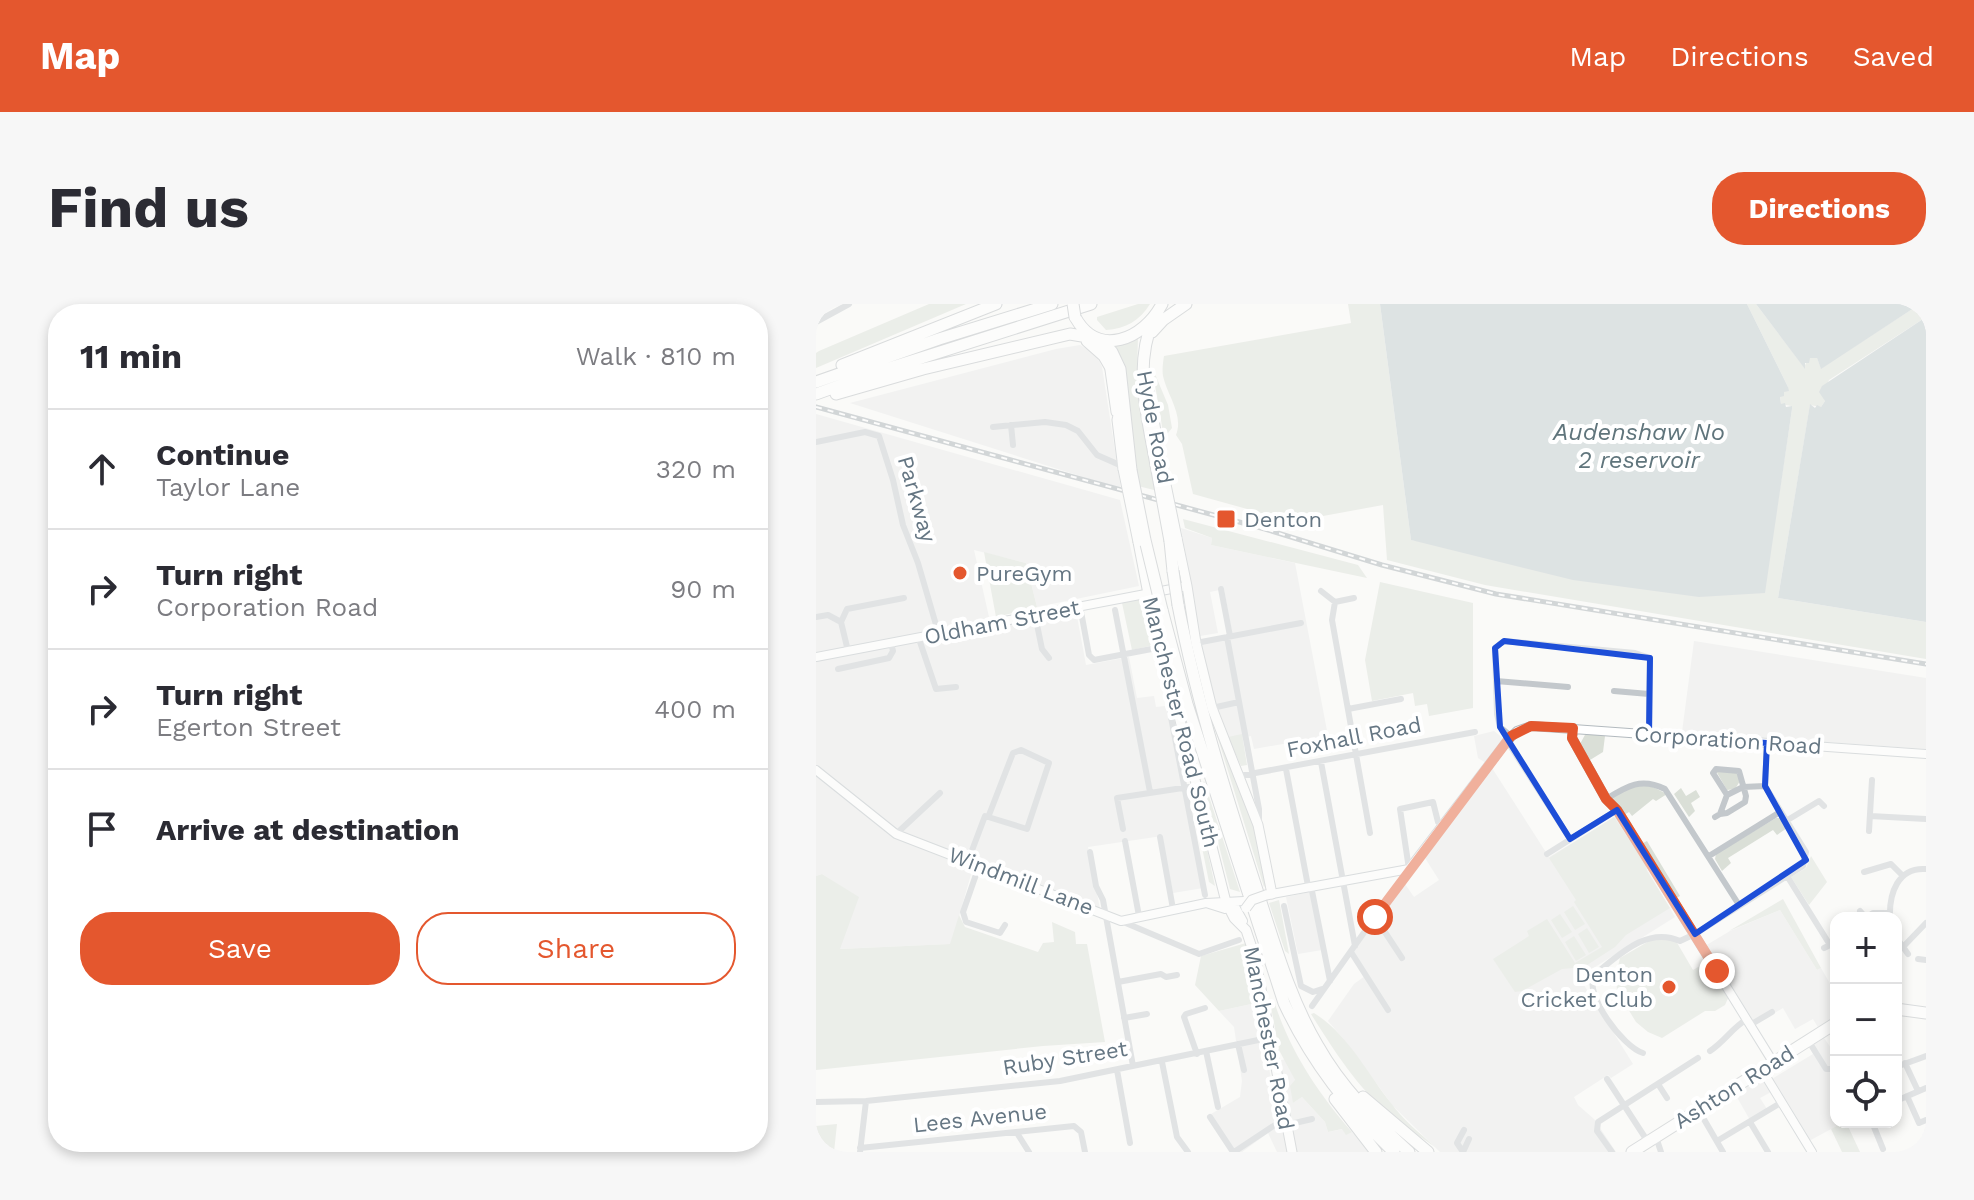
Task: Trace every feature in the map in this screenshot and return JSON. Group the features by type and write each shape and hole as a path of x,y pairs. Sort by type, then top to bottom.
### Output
{"highway":[{"path":"816,380 996,304"},
{"path":"816,380 1052,304"},
{"path":"816,394 1091,304"},
{"path":"816,400 923,369 1057,338 1126,338 1168,308"},
{"path":"1145,343 1163,320 1168,308"},
{"name":"Hyde Road","path":"1168,308 1145,343 1141,376 1159,465 1178,605 1199,700 1231,811 1311,1046"},
{"name":"Hyde Road","path":"1074,310 1079,325 1117,360 1123,391"},
{"path":"1071,337 1093,344 1104,356 1123,391 1126,469 1162,610 1187,704 1284,1003 1347,1104 1394,1152"},
{"path":"1902,1010 1926,1013"},
{"name":"Ashton Road","path":"1632,1152 1830,1027"},
{"path":"1311,1046 1339,1106 1376,1152"},
{"path":"1311,1046 1353,1096 1409,1152"},
{"path":"1311,1046 1359,1093 1428,1152"}],"main road":[{"path":"1110,370 1117,420"},
{"name":"Hyde Road","path":"1123,391 1117,420 1138,542"},
{"name":"Hyde Road","path":"1159,465 1212,708 1258,825 1269,895"},
{"name":"Manchester Road South","path":"1138,542 1148,594 1222,887 1229,904"},
{"path":"1247,903 1269,895"},
{"name":"Manchester Road","path":"1247,903 1243,923 1255,957 1292,1152"},
{"name":"Manchester Road","path":"1229,904 1234,918 1243,923"}],"street":[{"path":"828,304 833,313"},
{"path":"816,322 849,304"},
{"path":"993,427 1045,422 1074,428 1104,459 1126,469"},
{"path":"1011,425 1013,445"},
{"name":"Parkway","path":"816,442 865,432 879,436 903,525 918,563 939,635"},
{"path":"1104,459 1113,458 1120,450"},
{"name":"Oldham Street","path":"816,657 1187,586"},
{"path":"1221,589 1259,809 1258,825"},
{"path":"1321,591 1335,602"},
{"path":"848,651 841,622 847,609 904,598"},
{"path":"1335,602 1354,598"},
{"path":"1335,602 1332,620 1370,833"},
{"path":"1080,606 1089,655 1094,660 1162,647"},
{"path":"1115,610 1150,792"},
{"path":"816,617 828,615 841,622"},
{"path":"1035,615 1042,649 1049,658"},
{"path":"1196,643 1301,623"},
{"path":"919,639 933,685 939,690 956,687"},
{"path":"1570,839 1498,723 1495,648 1504,641 1635,653 1650,658 1649,735"},
{"path":"838,669 889,658 893,651 891,643"},
{"path":"1496,681 1568,687"},
{"path":"1614,691 1649,694"},
{"path":"1348,709 1401,699"},
{"path":"1212,708 1239,702"},
{"path":"1177,709 1170,712 1205,899"},
{"name":"Corporation Road","path":"1509,738 1531,726 1926,754"},
{"path":"1573,728 1572,738 1606,799 1617,810 1773,1062"},
{"name":"Foxhall Road","path":"1239,776 1475,732"},
{"path":"1312,1006 1409,869 1509,738"},
{"path":"1643,1053 1630,1047 1619,1034 1595,998 1591,979 1608,963 1650,937 1664,935 1680,941 1695,934 1803,866 1806,860 1806,852 1765,786 1767,743"},
{"path":"968,861 1013,753 1021,750 1049,763 1027,829 989,815"},
{"path":"1321,762 1344,880 1353,949 1388,1010"},
{"path":"1286,769 1330,981"},
{"path":"1727,795 1713,773 1716,769 1739,771 1743,787 1745,802 1718,816 1727,795 1743,787 1765,786"},
{"name":"Windmill Lane","path":"816,770 896,834 1105,913 1199,954 1239,940"},
{"path":"1869,831 1872,780"},
{"path":"1606,799 1631,784 1654,783 1664,788 1739,905"},
{"path":"1123,829 1117,798 1198,785"},
{"path":"896,834 940,793"},
{"path":"1786,821 1819,801 1824,806"},
{"path":"1409,869 1400,809 1433,802 1438,822 1443,826"},
{"path":"1547,854 1617,810"},
{"path":"1709,856 1780,812"},
{"path":"1870,816 1926,819"},
{"path":"1160,837 1173,909"},
{"path":"1125,841 1139,916"},
{"path":"1196,846 1212,842"},
{"path":"1090,852 1105,913 1133,1066"},
{"path":"1864,872 1891,864 1902,875"},
{"path":"979,866 963,912 966,922 1000,933 1005,925"},
{"path":"1891,912 1894,886 1902,875 1916,868 1926,869"},
{"path":"1269,895 1409,869"},
{"path":"1787,876 1830,945 1824,948"},
{"path":"1121,921 1217,897 1222,887"},
{"path":"1205,899 1229,904 1247,903"},
{"path":"1284,906 1301,986 1313,992 1323,989"},
{"path":"1375,917 1402,958"},
{"path":"1908,954 1903,947 1926,923"},
{"path":"1118,982 1161,974 1166,977 1177,975"},
{"path":"1197,1054 1184,1017 1205,1008"},
{"path":"1713,1046 1727,1040 1732,1029 1772,1012"},
{"path":"1124,1018 1147,1014"},
{"name":"Ruby Street","path":"816,1102 866,1101 1060,1081 1268,1038"},
{"path":"1808,1040 1826,1069 1830,1070"},
{"path":"1238,1044 1244,1070"},
{"path":"1206,1051 1218,1107"},
{"path":"1902,1064 1926,1056"},
{"path":"1612,1152 1597,1131 1598,1122 1698,1058"},
{"path":"1162,1062 1177,1137 1188,1152"},
{"path":"1905,1063 1918,1091"},
{"path":"1117,1070 1130,1143"},
{"path":"1762,1070 1812,1152"},
{"path":"1607,1079 1661,1152"},
{"path":"1658,1084 1667,1098"},
{"path":"1902,1098 1926,1088"},
{"path":"1907,1096 1919,1123 1926,1120"},
{"path":"860,1150 866,1101"},
{"path":"1717,1141 1782,1102"},
{"path":"1698,1109 1723,1152"},
{"path":"1210,1117 1234,1152 1285,1122 1312,1119"},
{"path":"1750,1122 1768,1152"},
{"name":"Lees Avenue","path":"860,1150 1074,1126 1081,1132 1085,1152"},
{"path":"1874,1128 1883,1149"},
{"path":"1463,1152 1457,1143 1464,1130"},
{"path":"1017,1133 1029,1152"},
{"path":"1463,1152 1469,1139"}],"highlighted area":[{"path":"1504,641 1650,658 1649,735 1767,743 1765,786 1806,860 1695,934 1617,810 1570,839 1500,727 1495,648"}],"shaded area":[{"path":"929,304 966,304 816,368 816,353 819,351"},
{"path":"1138,304 1150,304 1142,315 1126,326 1106,330 1097,320 1097,317"},
{"path":"1348,304 1380,304 1411,540 1764,593 1792,409 1781,404 1780,396 1788,387 1747,304 1756,304 1804,367 1809,358 1817,358 1821,368 1920,304 1926,304 1926,317 1829,380 1821,407 1810,405 1778,598 1926,622 1926,659 1485,585 1387,560 1383,505 1323,516 1323,530 1193,494 1182,444 1176,435 1178,420 1163,376 1164,356 1351,323"},
{"path":"1138,337 1137,372 1158,491 1138,486 1110,346"},
{"path":"1080,345 1096,354 1102,367 1121,489 850,403 1056,349"},
{"path":"1152,367 1168,405 1172,428 1168,433 1163,432"},
{"path":"816,414 1120,500 1139,586 1037,607 1026,563 974,550 991,626 1076,611 1086,665 1129,657 1137,698 1154,696 1156,707 1165,706 1203,888 1173,893 1162,836 1088,847 1100,909 976,857 951,944 839,949 858,897 822,874 816,876"},
{"path":"1183,519 1358,565 1367,578 1211,545 1212,538 1185,528"},
{"path":"1181,528 1212,538 1211,545 1295,563 1328,736 1254,749 1251,736 1230,740 1210,688 1200,644 1233,638 1224,589 1210,592 1218,633 1200,636"},
{"path":"984,552 1026,563 1037,607 996,617"},
{"path":"1380,582 1473,603 1473,708 1429,716 1427,704 1415,706 1413,693 1372,701 1365,660"},
{"path":"1138,599 1143,602 1152,638 1150,646 1132,650 1122,603"},
{"path":"1694,641 1926,678 1926,749 1682,732"},
{"path":"1215,729 1252,820 1264,887"},
{"path":"1494,731 1503,738 1486,763 1478,758 1474,736"},
{"path":"1586,733 1605,736 1603,752 1590,760 1580,744"},
{"path":"1242,734 1247,765 1241,766 1228,737"},
{"path":"1492,768 1549,857 1616,817 1675,917 1579,977 1633,1064 1611,1078 1608,1075 1574,1097 1578,1105 1594,1119 1616,1152 1440,1152 1393,1106 1328,1021 1354,984 1365,976 1353,951 1405,884 1414,897 1439,880 1425,858"},
{"path":"1716,771 1737,773 1740,781 1735,789 1727,790"},
{"path":"1204,781 1240,892 1230,889"},
{"path":"1635,786 1651,786 1667,794 1656,801 1653,799 1632,816 1629,812 1624,815 1612,797"},
{"path":"1681,788 1686,796 1696,790 1700,797 1691,803 1695,811 1689,817 1674,794"},
{"path":"1195,794 1215,886 1209,882 1192,798"},
{"path":"1614,817 1670,908 1626,935 1615,947 1584,967 1562,969 1515,992 1493,959 1529,936 1527,931 1547,919 1575,963 1602,947 1549,858"},
{"path":"1776,818 1781,818 1787,828 1777,835 1773,830 1728,858 1731,863 1722,871 1715,859 1716,854"},
{"path":"1647,841 1680,896 1674,899 1641,844"},
{"path":"1811,856 1827,882 1809,905 1791,877 1806,868"},
{"path":"822,874 859,897 840,949 950,944 959,915 965,927 1038,952 1043,943 1054,942 1052,922 1075,932 1076,944 1087,944 1105,1042 816,1070 816,876"},
{"path":"1310,892 1322,950 1298,954 1286,897"},
{"path":"1783,899 1821,968 1817,970 1780,910 1729,931"},
{"path":"1279,900 1289,954 1285,951 1269,903"},
{"path":"1573,906 1585,924 1575,930 1564,912"},
{"path":"1780,910 1817,970 1821,968 1830,984 1830,1023 1819,1029 1813,1019 1795,1029 1783,1008 1754,1025 1705,946 1730,931"},
{"path":"1560,914 1572,932 1562,938 1551,920"},
{"path":"1587,928 1599,947 1589,953 1578,934"},
{"path":"1574,936 1586,955 1576,961 1565,942"},
{"name":"Denton Cricket Club","path":"1656,937 1676,941 1693,970 1707,962 1729,996 1725,1005 1715,1011 1705,1011 1662,1038 1636,1022 1617,991 1616,975 1620,958"},
{"path":"1246,943 1256,1003 1219,1011 1195,985 1201,956"},
{"path":"1256,1003 1289,1152 1277,1152 1268,1133 1242,1152 1234,1152 1211,1114 1240,1097 1242,1081 1234,1027 1219,1011"},
{"path":"1275,1004 1307,1072 1352,1132 1346,1135 1342,1129 1328,1132 1325,1122 1302,1097 1293,1103 1290,1086 1295,1080 1279,1050 1271,1007"},
{"path":"1314,1013 1337,1032 1396,1109 1435,1147 1394,1118 1366,1092 1328,1041 1311,1014"},
{"path":"1822,1035 1830,1047 1830,1128 1833,1128 1809,1141 1772,1079 1813,1054 1807,1044"},
{"path":"1285,1059 1295,1080 1293,1103 1302,1097 1325,1122 1328,1132 1343,1129 1352,1132 1372,1152 1297,1152 1279,1061"},
{"path":"1762,1075 1773,1091 1760,1098 1767,1109 1750,1120 1734,1092"},
{"path":"837,1124 834,1152 816,1152 816,1126"},
{"path":"1849,1128 1860,1152 1842,1152 1831,1129"}],"water":[{"name":"Audenshaw No 2 reservoir","path":"1380,304 1747,304 1788,387 1789,391 1780,397 1781,404 1792,406 1765,593 1699,597 1573,580 1411,540"},
{"path":"1756,304 1920,304 1821,369 1817,358 1810,358 1809,363 1805,363 1805,369"},
{"path":"1926,317 1926,622 1778,598 1810,404 1815,408 1817,405 1821,407 1825,401 1819,392 1822,386"}],"railway":[{"path":"816,407 1496,594 1926,664"}],"place":[{"name":"Denton","path":"1226,519"},
{"name":"PureGym","path":"960,573"},
{"name":"Denton Cricket Club","path":"1669,987"}],"route":[{"path":"1375,917 1511,736 1521,729 1537,725 1573,728 1572,738 1606,799 1617,810 1717,971"}]}
